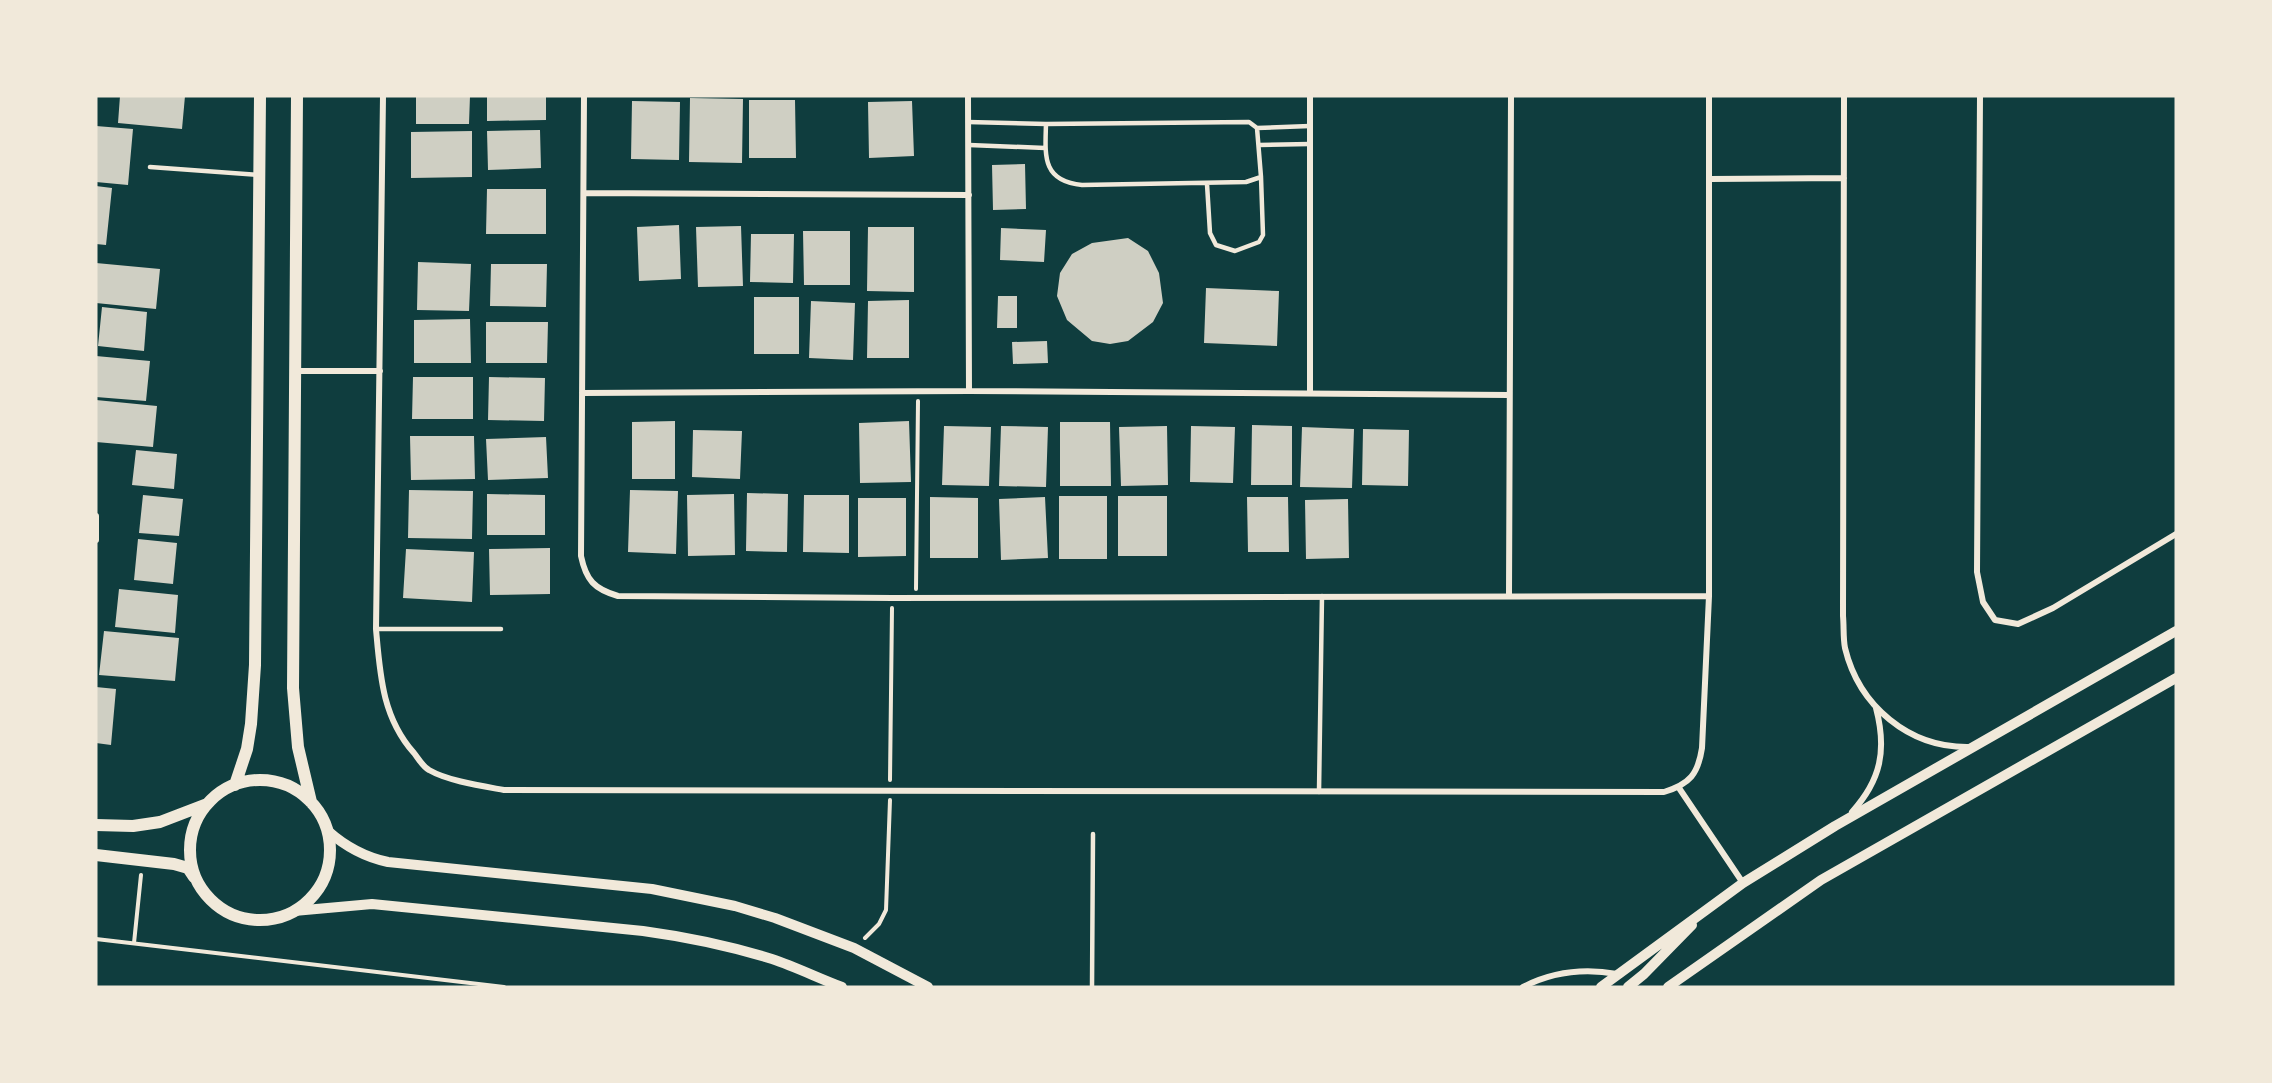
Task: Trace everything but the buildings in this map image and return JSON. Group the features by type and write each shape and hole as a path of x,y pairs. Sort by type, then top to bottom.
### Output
{"main road":[{"path":"235,785 247,749 253,700 260,96"},
{"path":"297,96 293,688 298,747 311,802"},
{"path":"251,780 267,780 284,784 298,791 311,802 324,820 328,831 329,862 324,877 312,896 294,911 264,920 248,919 220,907 208,897 196,880 190,861 190,840 196,821 207,804 220,792 251,780"},
{"path":"96,825 133,826 160,822 207,804"},
{"path":"96,855 174,864 188,868 208,897"}],"street":[{"path":"383,96 376,628 381,685 390,716 406,744 428,770 470,784 504,790 1320,792 1664,792 1679,788 1692,777 1700,764 1709,596 1710,96"},
{"path":"584,96 581,556 584,570 592,583 604,592 618,596 916,598 1709,596"},
{"path":"968,96 969,391"},
{"path":"1310,96 1310,393"},
{"path":"1509,595 1511,96"},
{"path":"1844,96 1843,616 1845,647 1856,679 1876,708 1887,719 1914,736 1943,745 1975,747"},
{"path":"1980,96 1977,572 1983,602 1995,620 2018,624 2053,608 2176,534"},
{"path":"1710,179 1844,178"},
{"path":"584,193 969,195"},
{"path":"295,371 380,371"},
{"path":"582,393 969,391 1509,395"},
{"path":"96,516 96,540"},
{"path":"1601,987 1743,883 1835,826 2176,631"},
{"path":"1668,987 1821,880 2176,678"},
{"path":"1835,826 1851,814 1863,799 1880,765 1882,736 1876,708"},
{"path":"1679,788 1743,883"},
{"path":"328,831 362,855 388,862 652,889 735,906 785,921 854,948 928,987"},
{"path":"294,911 372,904 654,932 741,950 804,971 842,987"},
{"path":"1628,987 1644,974 1711,906"},
{"path":"1523,987 1561,973 1580,970 1618,974"}],"lane":[{"path":"968,122 1046,124 1249,122 1257,128 1310,126"},
{"path":"1046,124 1045,148 1048,165 1066,184 1207,184 1246,182 1261,177"},
{"path":"1207,184 1210,233 1216,245 1235,251 1258,242 1263,235 1257,128"},
{"path":"1259,145 1310,144"},
{"path":"969,145 1045,148"},
{"path":"150,167 259,175"},
{"path":"1320,792 1322,596"},
{"path":"376,628 501,628"},
{"path":"1092,987 1093,834"}],"path":[{"path":"916,598 918,392"},
{"path":"134,943 142,860"},
{"path":"96,939 504,987"}]}
